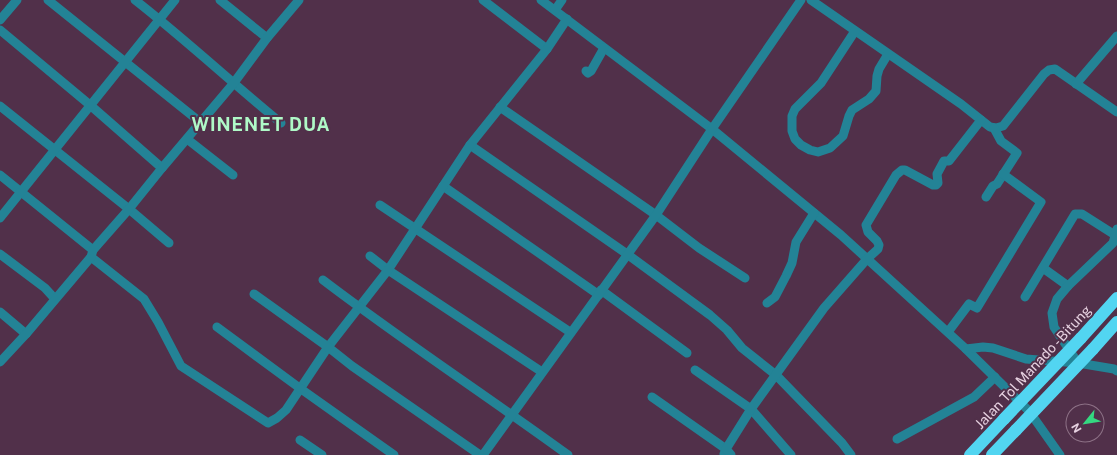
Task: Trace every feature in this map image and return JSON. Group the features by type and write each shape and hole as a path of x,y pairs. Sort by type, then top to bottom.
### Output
{"highway":[{"name":"Jalan Tol Manado - Bitung","path":"970,455 1117,298"},
{"path":"992,455 1117,322"}],"street":[{"path":"0,20 17,0"},
{"path":"48,0 200,122"},
{"path":"135,0 281,123"},
{"path":"0,218 175,0"},
{"path":"220,0 267,38"},
{"path":"0,362 56,299 92,253 233,84 267,38 299,0"},
{"path":"483,0 547,49"},
{"path":"541,0 712,129 867,259 948,332 995,377 1029,412 1060,455"},
{"path":"555,10 562,0"},
{"path":"254,294 352,366 481,455 656,215 712,129 801,0"},
{"path":"816,1 855,31 994,128 1001,141 1017,153 986,197"},
{"path":"0,175 144,299 181,366 268,423 277,418 286,410 328,347 388,270 470,145 547,49 567,19"},
{"path":"0,30 90,105 162,168"},
{"path":"855,31 821,83 795,109 792,116 792,131 795,139 801,145 818,152 830,148 843,136 848,116 852,110 869,99 876,91 879,69 888,54"},
{"path":"1076,84 1117,36"},
{"path":"586,71 588,73 590,71 604,48"},
{"path":"994,128 1003,126 1044,74 1055,69 1117,112"},
{"path":"0,106 129,209 168,243"},
{"path":"500,107 745,278"},
{"path":"652,398 727,453 751,409 824,308 878,248 879,245 877,241 868,232 866,225 899,171 905,170 936,185 938,183 937,174 944,161 949,161 981,120"},
{"path":"187,138 233,175"},
{"path":"470,145 627,254 710,315 727,330 742,348 776,375 842,443 850,455"},
{"path":"948,332 969,304 977,308 1041,202 1003,174"},
{"path":"444,186 687,353"},
{"path":"380,205 570,332"},
{"path":"767,303 775,297 786,276 792,263 796,242 814,213"},
{"path":"1025,297 1075,214 1082,214 1116,232 1112,243 1068,286 1057,299 1052,314 1054,327 1078,363"},
{"path":"0,254 45,288 56,299"},
{"path":"370,256 388,270 542,372"},
{"path":"1043,268 1068,286"},
{"path":"323,280 359,308 512,414 568,455"},
{"path":"0,312 26,334"},
{"path":"217,326 301,389 394,455"},
{"path":"966,349 983,347 993,348 1026,359 1078,363 1105,367 1117,371"},
{"path":"695,370 751,409 791,455"},
{"path":"897,439 974,397 995,377"},
{"path":"300,440 322,455"}],"district":[{"name":"WINENET DUA","path":"261,125"}]}
